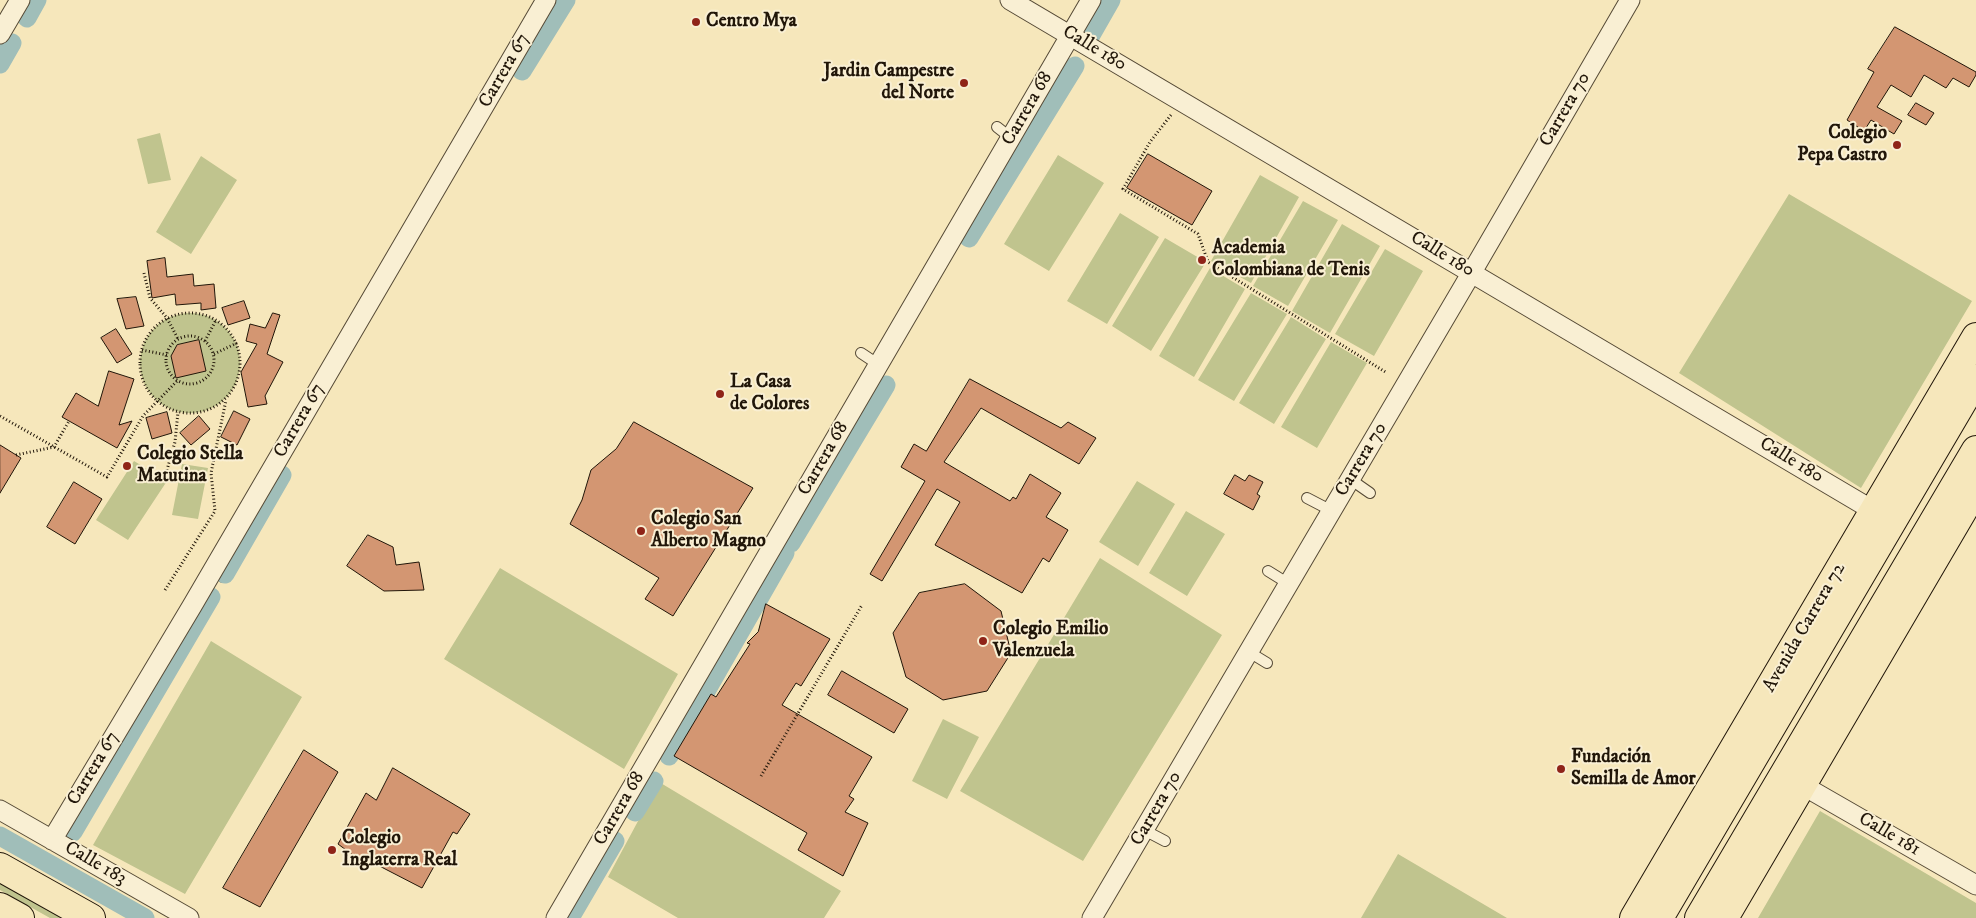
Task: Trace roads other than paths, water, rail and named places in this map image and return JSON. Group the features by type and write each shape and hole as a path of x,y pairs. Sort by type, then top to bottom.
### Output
{"main road":[{"name":"Avenida Carrera 72","path":"1634,918 1976,337"},
{"name":"Avenida Carrera 72","path":"1659,918 1976,379"},
{"path":"1700,918 1976,450"},
{"path":"1724,918 1976,488"},
{"path":"0,867 91,918"}],"street":[{"path":"5,27 20,0"},
{"name":"Carrera 67","path":"52,840 192,606 546,0"},
{"name":"Calle 180","path":"1010,0 1874,511"},
{"name":"Carrera 68","path":"556,918 879,365 1004,133 1070,35 1091,0"},
{"name":"Carrera 70","path":"1092,918 1630,0"},
{"name":"Calle 181","path":"1802,785 1976,885"},
{"name":"Calle 183","path":"0,810 189,918"}],"lane":[{"path":"861,353 879,365"},
{"path":"1350,479 1370,493"},
{"path":"1307,498 1332,511"},
{"path":"1268,571 1289,584"},
{"path":"1249,652 1267,662"},
{"path":"1144,830 1164,841"}],"waterway":[{"path":"27,18 37,0"},
{"path":"522,71 566,0"},
{"path":"1091,35 1111,0"},
{"path":"0,64 12,43"},
{"path":"969,238 1075,66"},
{"path":"791,543 886,385"},
{"path":"225,574 282,475"},
{"path":"669,756 785,553"},
{"path":"221,580 225,574"},
{"path":"73,832 211,597"},
{"path":"635,812 654,781"},
{"path":"0,836 145,918"},
{"path":"570,918 615,841"}],"place":[{"name":"Centro Mya","path":"696,22"},
{"name":"Jardin Campestre del Norte","path":"964,83"},
{"name":"Colegio Pepa Castro","path":"1897,145"},
{"name":"Academia Colombiana de Tenis","path":"1202,260"},
{"name":"La Casa de Colores","path":"720,394"},
{"name":"Colegio Stella Matutina","path":"127,466"},
{"name":"Colegio San Alberto Magno","path":"641,531"},
{"name":"Colegio Emilio Valenzuela","path":"983,641"},
{"name":"Fundación Semilla de Amor","path":"1561,769"},
{"name":"Colegio Inglaterra Real","path":"332,850"}]}
